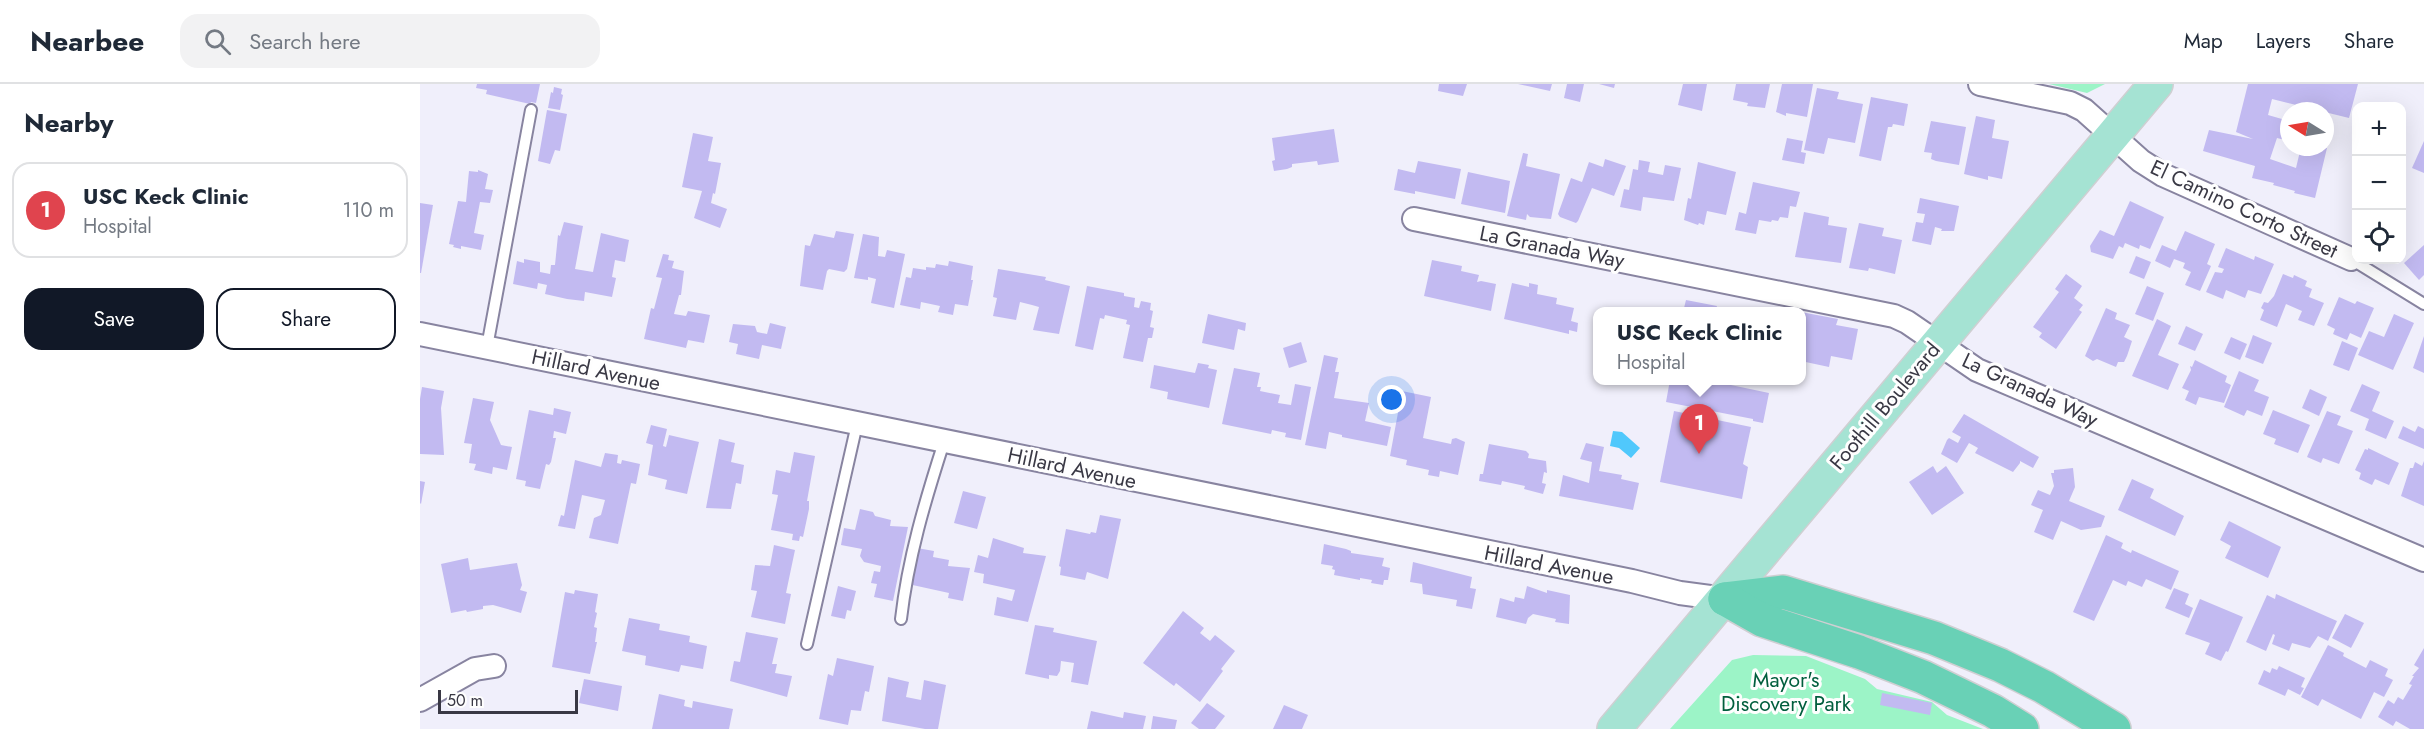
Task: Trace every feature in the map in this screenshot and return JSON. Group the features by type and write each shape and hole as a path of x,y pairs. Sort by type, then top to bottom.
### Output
{"highway":[{"name":"Hillard Avenue","path":"1725,599 1783,592 1935,639 2000,665 2044,687 2114,729"},
{"name":"Hillard Avenue","path":"1725,599 1762,620 1923,676 1993,711 2022,729"}],"main road":[{"name":"Foothill Boulevard","path":"1614,729 2156,84"}],"street":[{"name":"El Camino Corto Street","path":"1980,84 2070,103 2084,110 2145,164 2163,175 2351,259"},
{"name":"La Granada Way","path":"1414,219 1894,316 1907,322 1937,345 1977,370 2424,560"},
{"name":"Hillard Avenue","path":"420,334 1670,591 1725,599"},
{"path":"420,700 475,669 494,666"}],"lane":[{"path":"487,347 531,110"},
{"path":"2351,259 2424,304"},
{"path":"807,644 857,424"},
{"path":"901,620 906,575 916,532 944,442"}],"green space":[{"path":"2049,84 2105,84 2087,93"},
{"name":"Mayor's Discovery Park","path":"1753,655 1806,656 1865,679 1877,689 1932,702 1947,715 1983,729 1670,729 1732,660"}],"water":[{"path":"1613,431 1622,432 1640,448 1631,458 1619,448 1610,446"}],"building":[{"path":"477,84 540,84 536,103 531,102 530,104 486,94 487,90 476,88"},
{"path":"1439,84 1467,84 1463,96 1438,91"},
{"path":"1518,84 1552,84 1550,91"},
{"path":"1567,84 1584,84 1580,102 1564,98"},
{"path":"1599,84 1615,84 1614,88"},
{"path":"1683,84 1707,84 1702,111 1678,105"},
{"path":"1736,84 1770,84 1765,108 1747,106 1748,103 1733,100"},
{"path":"1782,84 1813,84 1807,117 1786,113 1786,116 1776,112"},
{"path":"2248,84 2358,84 2349,118 2334,114 2334,102 2284,102 2272,99 2268,115 2280,118 2280,139 2277,138 2270,159 2296,168 2299,156 2325,156 2315,198 2294,193 2295,191 2273,185 2274,183 2252,178 2255,166 2203,151 2209,130 2253,139 2236,132"},
{"path":"554,87 562,89 560,110 548,108"},
{"path":"1817,88 1839,92 1837,99 1863,104 1855,143 1828,138 1824,154 1804,150"},
{"path":"1871,97 1908,104 1904,126 1893,124 1892,127 1888,127 1881,161 1859,156"},
{"path":"547,110 567,114 560,151 555,150 550,164 538,161"},
{"path":"1976,116 1995,120 1992,138 2009,141 2002,179 1988,176 1988,180 1964,174"},
{"path":"1931,121 1966,127 1959,165 1936,161 1931,159 1932,153 1924,152"},
{"path":"1334,129 1339,162 1318,165 1317,161 1292,164 1292,167 1287,169 1274,171 1272,138"},
{"path":"693,133 713,137 708,161 721,163 711,203 727,209 720,228 694,218 702,191 682,187"},
{"path":"1787,138 1803,141 1801,152 1806,153 1804,164 1782,160"},
{"path":"2424,141 2424,173 2412,168"},
{"path":"1523,153 1528,154 1526,166 1560,174 1551,219 1530,217 1527,214 1526,220 1507,216"},
{"path":"1605,159 1626,166 1614,196 1592,188 1576,223 1560,217 1558,214 1571,178 1582,182 1589,162 1603,167"},
{"path":"1639,160 1650,162 1648,172 1663,175 1665,165 1681,168 1674,201 1643,197 1641,211 1620,207 1624,189 1629,190 1633,169 1638,170"},
{"path":"1418,161 1461,169 1455,199 1415,191 1415,194 1394,190 1398,169 1415,173"},
{"path":"1698,162 1736,172 1726,215 1707,211 1704,225 1684,220 1688,198 1691,199"},
{"path":"478,170 488,174 485,189 493,190 490,203 480,202 474,233 484,235 481,250 461,246 461,249 453,247 454,245 449,244 458,201 466,202 469,171 478,172"},
{"path":"1468,172 1510,181 1505,213 1461,204"},
{"path":"1753,182 1800,192 1796,207 1790,206 1788,218 1780,217 1778,221 1772,220 1771,222 1759,220 1756,234 1735,230 1739,212 1746,214"},
{"path":"1920,198 1959,206 1954,231 1941,231 1942,229 1935,227 1931,245 1912,241 1916,222 1923,223 1925,214 1917,213"},
{"path":"2130,201 2164,217 2150,249 2140,245 2139,249 2125,243 2123,248 2119,246 2113,259 2091,252 2090,246 2100,230 2114,236"},
{"path":"420,203 433,205 421,273 420,273"},
{"path":"1804,212 1829,217 1828,225 1847,228 1841,263 1795,257"},
{"path":"564,222 583,226 575,269 593,272 601,233 629,240 625,262 615,260 612,277 616,278 612,297 585,292 584,301 567,299 545,294 547,285 538,283 537,289 513,284 517,261 524,263 524,259 540,262 540,272 550,274 551,265 555,265 558,235 560,236"},
{"path":"1859,223 1884,228 1882,236 1902,240 1895,274 1869,268 1868,271 1849,268"},
{"path":"836,231 854,234 847,269 844,272 829,269 823,290 800,286 805,245 810,246 814,234 834,238"},
{"path":"2185,231 2215,244 2207,264 2211,266 2200,291 2185,285 2191,272 2183,268 2185,263 2174,259 2170,268 2155,261 2162,245 2176,251"},
{"path":"863,234 879,237 878,256 885,257 887,250 905,254 894,308 871,303 876,279 854,278"},
{"path":"2424,245 2424,275 2419,280 2405,264"},
{"path":"2226,248 2254,260 2255,256 2274,264 2261,294 2248,290 2245,298 2226,290 2223,299 2206,292 2215,272 2222,273 2224,269 2218,267"},
{"path":"663,254 669,255 668,260 674,261 672,268 684,271 681,295 679,295 674,314 686,316 688,311 710,315 704,343 688,340 686,348 644,339 651,308 654,309 662,278 656,277"},
{"path":"2136,256 2151,262 2144,279 2129,273"},
{"path":"1432,260 1462,266 1461,271 1479,275 1477,282 1496,284 1491,311 1424,296"},
{"path":"949,261 973,266 968,306 955,304 953,315 938,312 940,306 921,302 920,309 900,305 906,277 911,278 913,268 926,270 926,267 935,268 936,264 948,266"},
{"path":"998,269 1046,277 1045,280 1070,286 1059,334 1033,330 1039,307 1032,305 1020,302 1016,320 993,316 997,298 993,297"},
{"path":"2066,274 2082,286 2074,298 2083,305 2079,310 2082,312 2056,349 2039,337 2042,333 2033,327 2059,292 2055,289"},
{"path":"2283,274 2293,278 2294,275 2307,281 2305,286 2312,289 2309,297 2324,303 2314,326 2298,320 2302,311 2286,304 2277,327 2260,320 2264,302 2268,303 2274,296"},
{"path":"1512,283 1529,287 1529,283 1538,285 1537,294 1557,298 1556,304 1574,308 1571,321 1578,323 1577,332 1569,330 1569,334 1504,319"},
{"path":"1087,286 1124,293 1124,296 1135,298 1134,307 1139,308 1141,301 1151,303 1150,310 1153,311 1150,327 1154,328 1152,338 1148,338 1143,362 1123,358 1130,325 1126,324 1127,320 1105,315 1104,319 1100,318 1093,350 1075,346"},
{"path":"2147,286 2164,293 2153,321 2135,314"},
{"path":"2339,297 2355,304 2357,301 2374,308 2361,338 2350,333 2347,340 2333,334 2335,329 2327,325"},
{"path":"1686,300 1717,306 1717,307 1684,307"},
{"path":"2106,308 2117,313 2115,319 2130,325 2124,337 2132,341 2127,356 2124,362 2118,362 2116,367 2097,359 2093,361 2085,356"},
{"path":"1806,313 1838,319 1836,325 1858,329 1852,360 1831,356 1829,367 1806,362"},
{"path":"1208,314 1246,323 1245,331 1238,329 1234,350 1202,343"},
{"path":"2394,314 2414,323 2393,370 2358,355 2369,331 2384,337"},
{"path":"2157,319 2171,326 2158,355 2179,364 2168,390 2132,376"},
{"path":"770,323 786,327 781,349 762,345 759,359 736,354 738,344 729,342 733,324 755,326 757,332 767,334"},
{"path":"2186,326 2203,334 2195,351 2178,344"},
{"path":"2253,335 2272,343 2263,364 2245,357"},
{"path":"2424,336 2424,373 2413,368"},
{"path":"2231,337 2247,344 2240,360 2224,353"},
{"path":"2342,341 2358,348 2349,371 2333,365"},
{"path":"1301,342 1307,362 1289,368 1283,348"},
{"path":"1324,355 1338,358 1335,372 1339,372 1334,398 1369,403 1365,421 1391,427 1387,446 1342,437 1342,435 1329,432 1326,449 1305,445"},
{"path":"2195,360 2227,376 2225,382 2231,385 2224,403 2199,397 2196,405 2185,400 2189,391 2182,388 2191,370 2190,366 2192,367"},
{"path":"1198,363 1209,365 1208,368 1217,370 1209,408 1167,399 1168,392 1150,388 1154,365 1195,373"},
{"path":"1234,368 1260,373 1257,387 1261,387 1260,391 1280,395 1278,403 1291,405 1295,384 1311,387 1301,440 1285,437 1286,433 1272,430 1271,434 1222,424"},
{"path":"2239,371 2259,380 2254,391 2269,397 2262,416 2247,410 2244,416 2224,407"},
{"path":"2362,384 2380,392 2372,411 2394,421 2386,439 2365,430 2369,419 2350,411"},
{"path":"1669,385 1731,385 1769,393 1763,423 1666,402"},
{"path":"422,387 444,391 441,408 444,455 420,454"},
{"path":"2310,389 2327,397 2319,416 2302,408"},
{"path":"1402,391 1431,397 1423,438 1451,444 1452,439 1456,438 1465,442 1458,475 1440,471 1439,477 1428,475 1429,470 1406,465 1407,460 1390,456"},
{"path":"473,398 494,402 490,420 501,445 512,447 507,470 493,467 492,474 474,470 476,464 469,463 472,444 464,443"},
{"path":"554,408 571,412 566,434 554,431 553,438 556,438 551,462 549,465 546,464 540,489 525,486 526,481 516,479 529,410 553,415"},
{"path":"2273,410 2310,425 2298,453 2274,444 2276,439 2263,434"},
{"path":"1674,411 1751,427 1743,464 1748,467 1742,499 1660,482"},
{"path":"2327,411 2341,416 2337,425 2353,431 2339,464 2323,458 2321,463 2307,457"},
{"path":"1964,414 2039,457 2033,468 2020,461 2013,472 1975,453 1978,448 1969,443 1957,463 1941,454 1949,438 1958,443 1961,437 1952,432"},
{"path":"651,425 667,429 663,446 666,447 669,435 699,442 687,494 665,489 667,480 648,475 653,445 646,443"},
{"path":"2403,426 2415,432 2418,426 2424,429 2424,449 2398,438"},
{"path":"719,439 735,443 731,462 744,465 741,484 736,483 731,509 706,508"},
{"path":"1586,443 1604,447 1599,471 1622,475 1621,479 1639,483 1633,510 1559,496 1563,475 1589,483 1592,462 1580,459"},
{"path":"1489,444 1526,451 1529,454 1528,458 1546,461 1547,473 1544,472 1542,483 1546,484 1543,494 1524,489 1525,486 1502,481 1501,485 1479,481 1480,474 1483,474"},
{"path":"2368,448 2399,463 2389,485 2375,479 2372,485 2359,479 2361,473 2355,470 2365,449 2368,450"},
{"path":"794,452 815,456 807,501 809,501 809,509 803,537 800,536 799,541 792,540 793,534 771,530 778,495 772,494 776,470 790,473"},
{"path":"605,453 618,455 617,463 621,464 622,460 640,464 636,484 631,483 618,544 589,538 594,518 601,515 605,500 582,495 575,529 558,526 561,515 564,516 575,460 601,467"},
{"path":"2424,461 2424,506 2401,496 2410,468 2413,468 2415,462 2422,466"},
{"path":"1933,466 1937,473 1946,466 1964,493 1932,515 1909,482"},
{"path":"2073,468 2075,487 2069,501 2105,516 2101,527 2081,530 2061,521 2053,540 2034,532 2043,510 2031,505 2038,490 2050,495 2054,486 2051,473 2054,473 2054,470"},
{"path":"2132,479 2154,489 2150,498 2184,516 2175,536 2118,510"},
{"path":"420,481 425,482 421,504 420,503"},
{"path":"963,491 986,497 977,529 954,523"},
{"path":"860,509 891,520 890,526 908,527 893,601 874,597 877,584 871,583 874,571 880,572 881,566 864,562 860,556 862,549 841,545 844,528 855,530"},
{"path":"1100,515 1121,519 1108,579 1087,572 1085,580 1060,575 1061,567 1059,566 1066,529 1096,533"},
{"path":"2229,521 2281,547 2268,578 2225,558 2231,546 2220,540"},
{"path":"2106,535 2123,543 2121,548 2131,553 2132,550 2179,571 2171,590 2146,579 2142,587 2128,581 2126,586 2113,580 2094,621 2073,612"},
{"path":"993,538 1024,548 1023,553 1046,556 1028,622 994,615 997,597 1012,601 1015,590 983,583 984,574 974,572 978,555 988,558"},
{"path":"1324,544 1346,549 1351,553 1384,558 1382,566 1390,568 1388,580 1384,580 1383,585 1371,583 1372,580 1334,575 1333,566 1321,564"},
{"path":"774,545 795,550 786,593 791,594 785,624 751,617 757,591 751,590 755,565 770,566"},
{"path":"917,548 934,551 933,557 949,560 948,566 970,568 963,601 948,598 949,593 908,584"},
{"path":"468,558 470,570 517,563 522,585 520,590 527,592 521,613 493,605 483,606 483,609 451,613 441,564"},
{"path":"1413,562 1472,577 1470,588 1476,589 1472,609 1456,606 1457,600 1423,594 1422,584 1410,582"},
{"path":"838,586 856,591 851,611 847,610 845,619 831,616"},
{"path":"1527,586 1547,593 1547,590 1570,595 1569,624 1555,622 1556,619 1533,614 1528,618 1526,624 1496,617 1500,598 1514,602 1515,597 1524,599"},
{"path":"2174,588 2189,594 2185,604 2193,608 2189,618 2165,608"},
{"path":"575,590 598,594 594,627 597,628 595,642 597,642 590,674 552,667 565,592 574,594"},
{"path":"2276,594 2337,621 2328,641 2318,636 2310,648 2292,643 2289,651 2272,644 2275,635 2273,634 2266,651 2246,642 2267,595 2275,599"},
{"path":"2200,599 2243,617 2228,652 2226,651 2221,661 2205,654 2210,643 2185,634"},
{"path":"1183,611 1204,628 1200,633 1210,641 1215,635 1235,651 1200,702 1176,683 1174,686 1143,663"},
{"path":"2345,614 2364,623 2351,648 2332,638"},
{"path":"629,618 660,624 659,630 690,636 689,642 707,646 703,669 681,665 679,672 645,665 646,656 622,651"},
{"path":"1035,625 1054,628 1053,632 1097,641 1088,685 1071,682 1074,663 1061,661 1057,676 1049,675 1049,679 1025,674"},
{"path":"746,632 778,638 772,664 777,664 775,673 792,676 787,697 730,681 734,661 740,662"},
{"path":"2328,645 2366,668 2370,660 2388,669 2385,676 2393,680 2384,697 2374,692 2361,719 2322,699 2318,706 2301,697"},
{"path":"2424,648 2424,729 2410,729 2396,721 2393,726 2378,717 2388,700 2394,704 2398,697 2403,700 2412,685 2409,684 2414,676 2412,676 2419,668 2414,665"},
{"path":"837,658 874,666 869,692 865,691 861,711 851,710 848,725 819,719 828,674 833,676"},
{"path":"2279,666 2305,678 2301,687 2304,688 2300,695 2288,689 2285,696 2258,684 2264,670 2270,673 2272,668 2277,670"},
{"path":"888,677 909,682 906,697 921,700 924,680 946,685 938,729 925,729 882,721"},
{"path":"584,679 622,686 618,711 579,703"},
{"path":"1882,693 1932,703 1930,715 1880,705"},
{"path":"659,694 685,700 684,706 692,708 693,701 733,709 729,729 652,729"},
{"path":"1207,703 1225,716 1215,729 1199,729 1191,723"},
{"path":"1284,705 1308,715 1302,729 1273,729"},
{"path":"1091,711 1123,718 1124,712 1146,716 1143,729 1087,729"},
{"path":"1153,716 1177,720 1175,729 1151,729"}],"place":[{"name":"USC Keck Clinic","path":"1699,454"}]}
